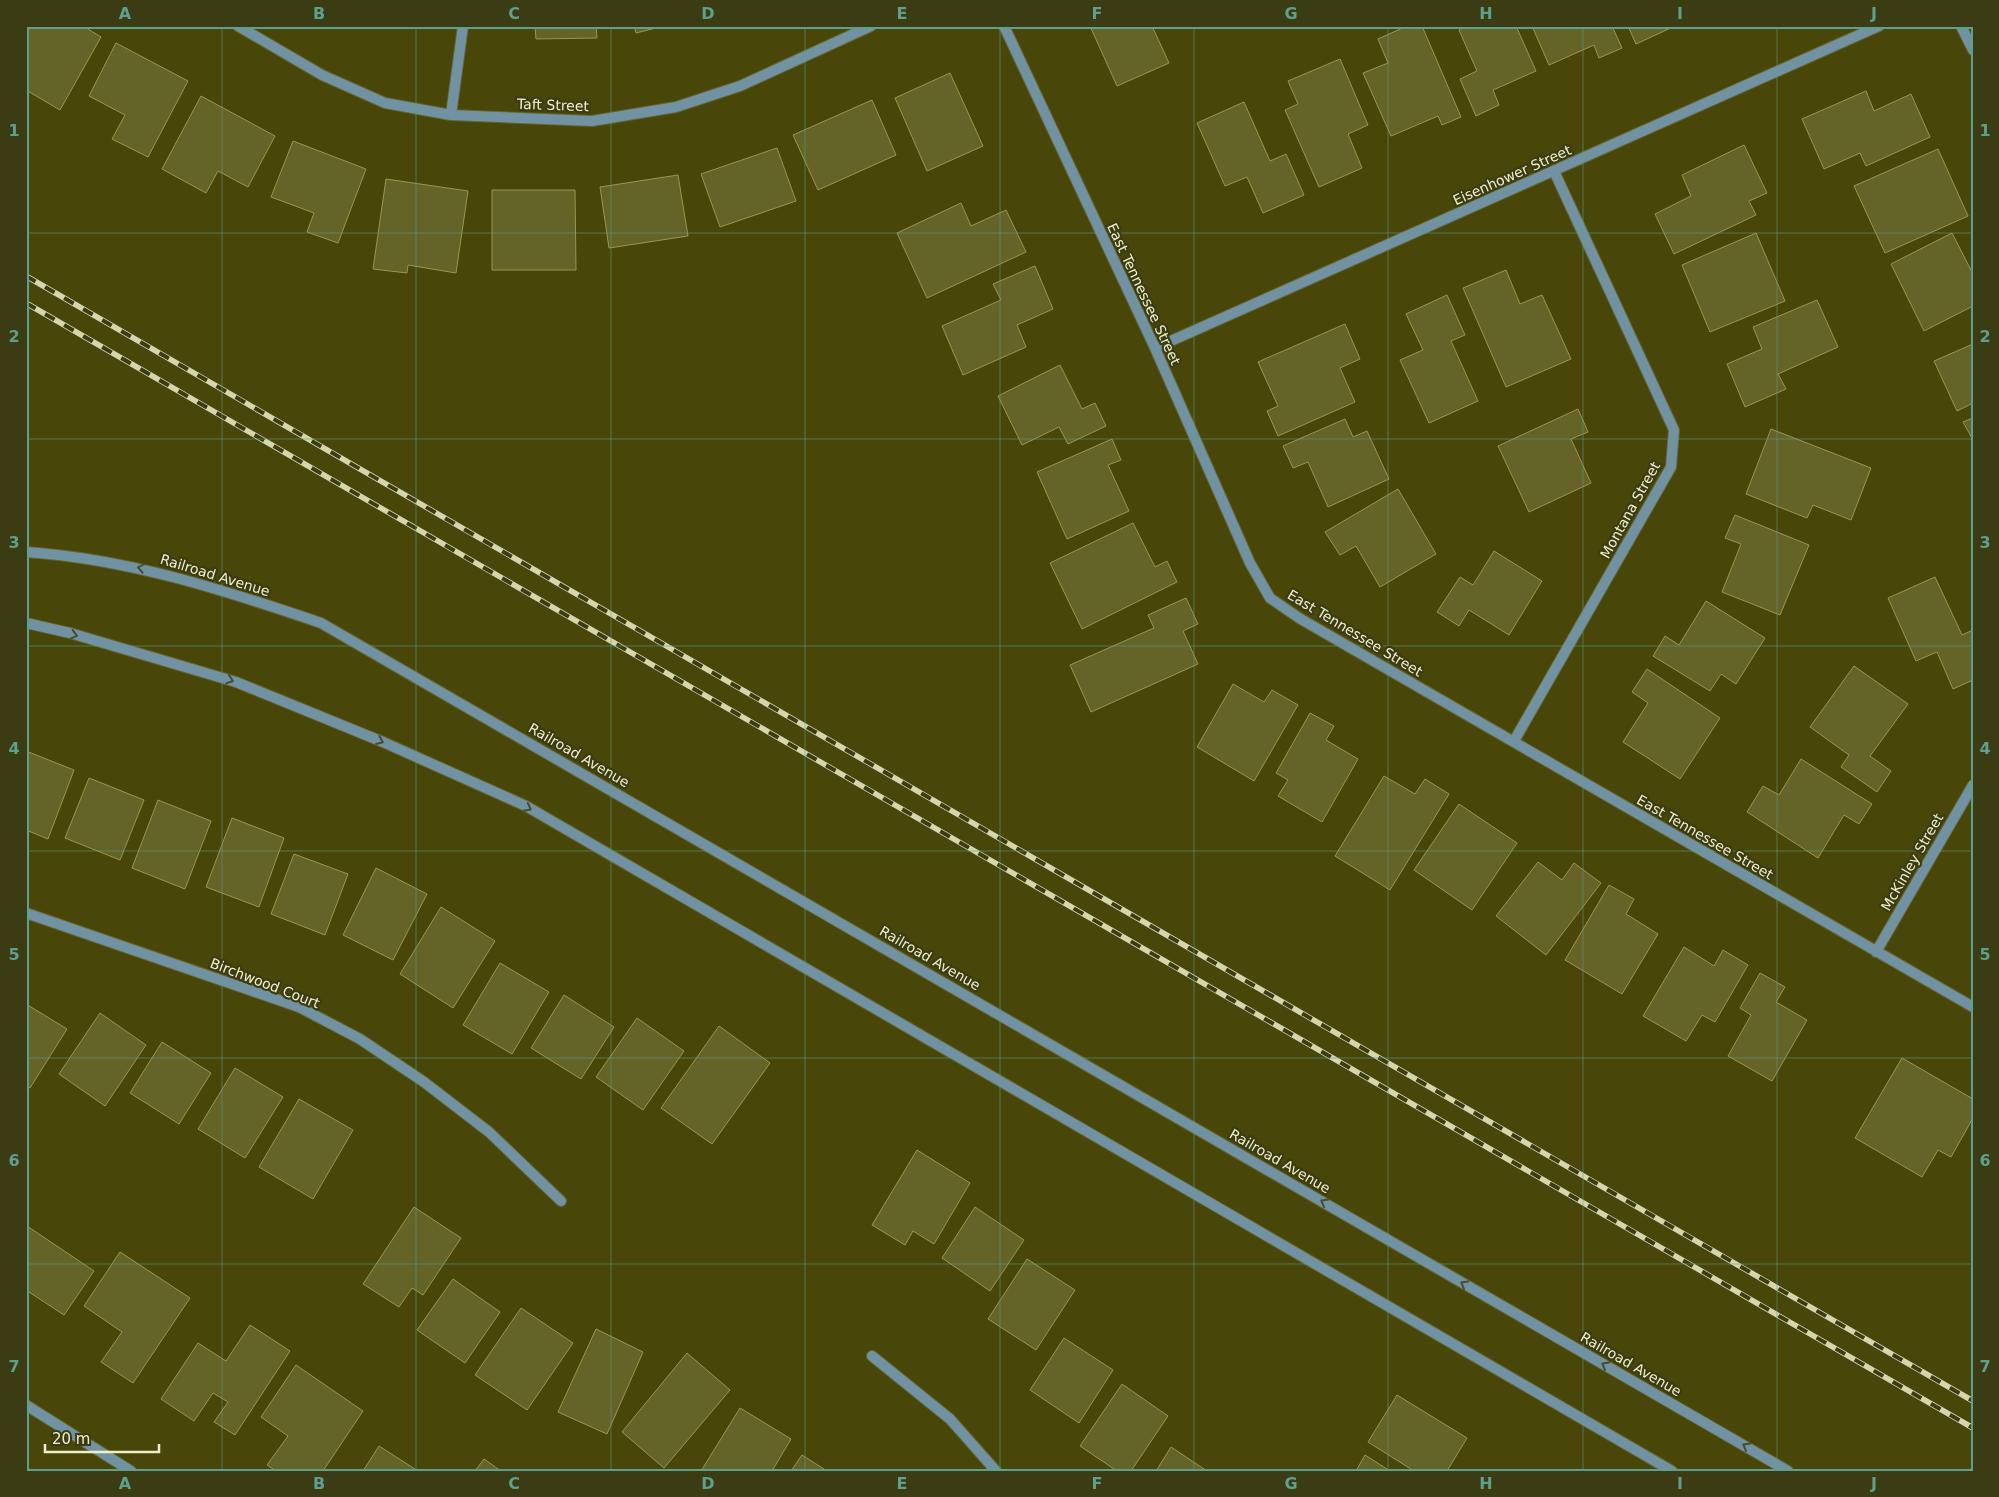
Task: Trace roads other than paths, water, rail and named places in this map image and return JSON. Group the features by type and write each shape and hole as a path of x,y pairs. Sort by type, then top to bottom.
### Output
{"street":[{"name":"Taft Street","path":"238,26 322,75 385,103 451,115 592,121 676,107 740,86 871,26"},
{"path":"451,115 463,26"},
{"name":"East Tennessee Street","path":"1004,26 1155,348 1250,563 1270,598 1299,618 1973,1007"},
{"name":"Eisenhower Street","path":"1155,348 1880,26"},
{"path":"1961,26 1973,50"},
{"name":"Montana Street","path":"1514,741 1671,467 1674,430 1554,171"},
{"name":"Railroad Avenue","path":"26,552 75,555 150,570 321,623 1788,1471"},
{"path":"26,623 164,660 236,682 383,742 526,806 1672,1471"},
{"name":"McKinley Street","path":"1876,952 1973,785"},
{"name":"Birchwood Court","path":"26,913 299,1007 360,1039 424,1082 489,1132 561,1201"},
{"path":"872,1356 950,1420 996,1471"},
{"path":"26,1405 132,1471"}],"railway":[{"path":"26,276 1973,1401"},
{"path":"26,303 1973,1428"}]}
